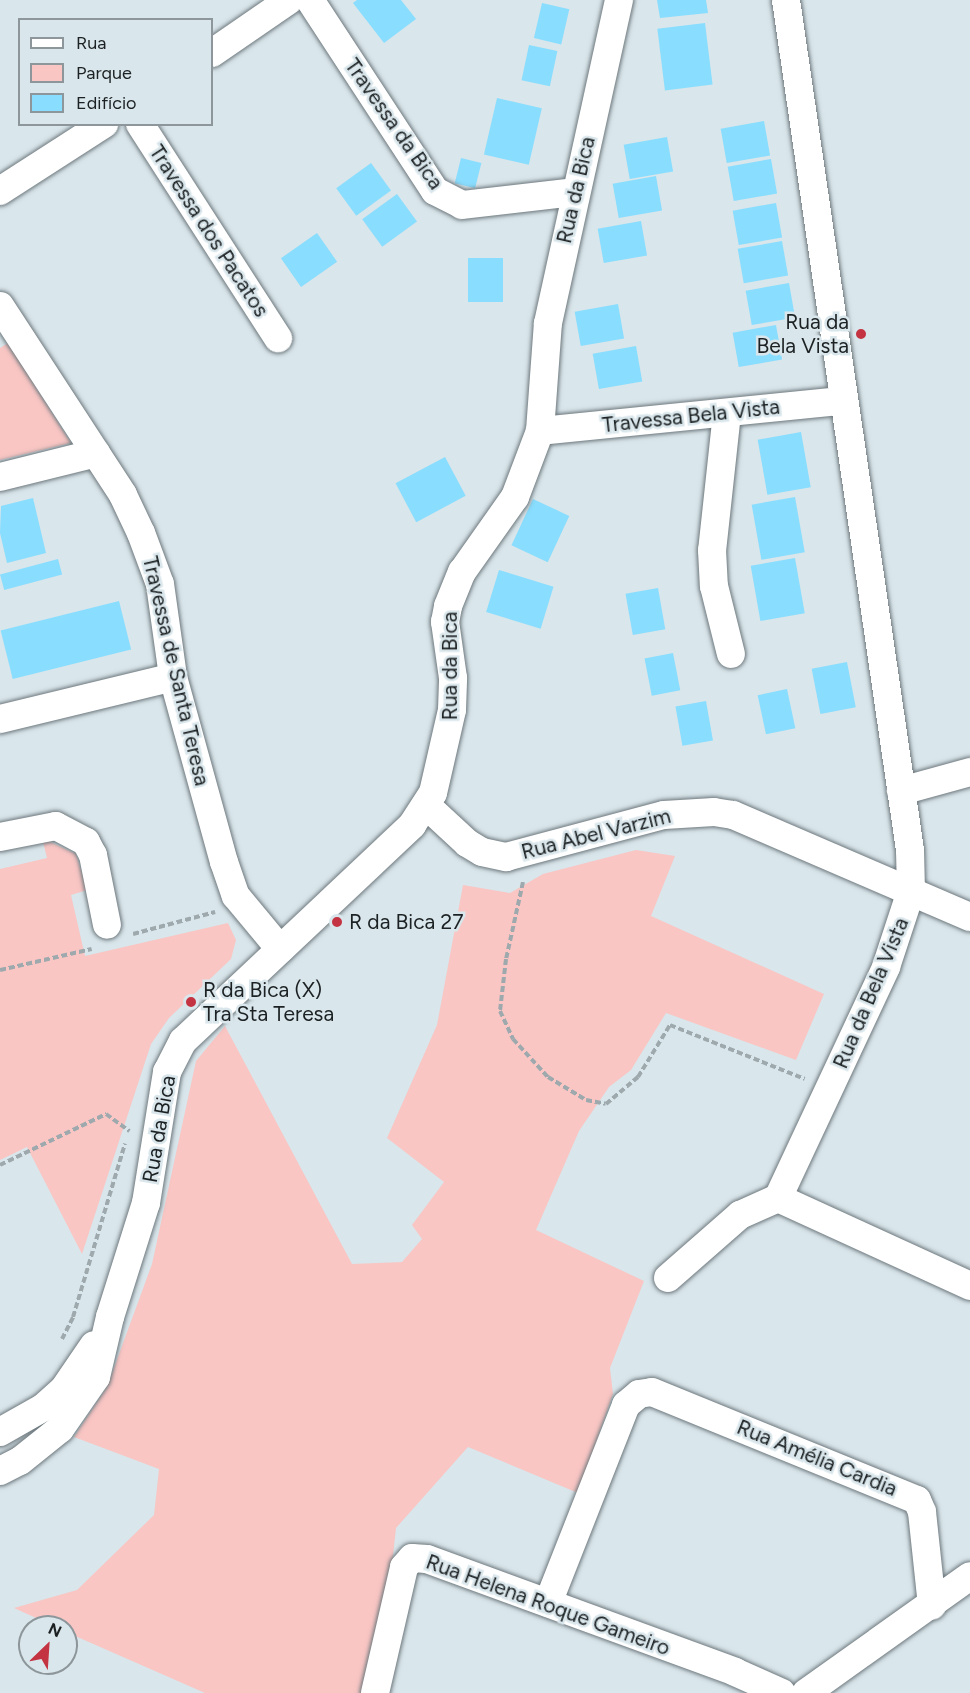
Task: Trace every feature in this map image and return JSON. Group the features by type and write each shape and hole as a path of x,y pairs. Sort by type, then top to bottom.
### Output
{"street":[{"path":"213,52 290,0"},
{"name":"Travessa da Bica","path":"310,0 435,191 462,205 575,192"},
{"name":"Rua da Bica","path":"0,1471 40,1447 86,1396 102,1361 110,1317 146,1203 164,1086 171,1062 191,1031 412,825 426,806 439,776 450,732 453,678 445,622 462,572 515,497 540,431 548,323 618,0"},
{"name":"Rua da Bela Vista","path":"778,1198 900,935 911,891 901,791 786,0"},
{"path":"0,191 101,126"},
{"name":"Travessa dos Pacatos","path":"141,126 278,338"},
{"name":"Travessa de Santa Teresa","path":"0,306 123,495 160,584 173,677 237,896 279,949"},
{"name":"Travessa Bela Vista","path":"540,431 843,401"},
{"path":"727,413 712,550 714,586 731,654"},
{"path":"0,477 96,453"},
{"path":"0,719 173,677"},
{"path":"901,791 970,772"},
{"name":"Rua Abel Varzim","path":"426,806 482,852 506,856 664,815 714,812 734,814 970,917"},
{"path":"0,837 56,826 87,842 93,855 112,936"},
{"path":"668,1278 740,1215 778,1198 970,1286"},
{"name":"Rua da Bica","path":"0,1432 44,1407 64,1389 110,1317"},
{"name":"Rua Amélia Cardia","path":"548,1603 626,1405 639,1394 652,1392 917,1500 922,1512 932,1605"},
{"name":"Rua Helena Roque Gameiro","path":"375,1693 404,1567 412,1558 427,1559 548,1603 758,1680 782,1693"},
{"path":"806,1693 970,1576"}],"path":[{"path":"522,883 506,959 500,1011 513,1038 548,1077 586,1100 606,1104 638,1077 670,1025 830,1088"},
{"path":"0,970 112,936 223,910"},
{"path":"0,1165 106,1114 129,1131"}],"green space":[{"path":"8,343 71,443 0,460 0,348"},
{"path":"42,838 76,854 87,890 71,895 85,956 228,923 236,940 231,959 169,1018 151,1044 82,1254 27,1147 0,1160 0,869 47,858"},
{"path":"636,850 675,856 651,916 824,994 796,1060 666,1013 631,1070 609,1087 579,1131 536,1230 644,1281 610,1368 613,1394 578,1493 468,1447 396,1528 389,1593 368,1693 205,1693 78,1637 78,1615 29,1615 14,1608 77,1590 154,1515 159,1469 74,1437 107,1387 152,1264 196,1061 225,1026 352,1264 402,1262 422,1239 412,1225 444,1182 387,1138 437,1025 463,885 510,893 543,874"}],"building":[{"path":"357,0 401,0 416,19 384,43 353,3"},
{"path":"657,0 706,0 708,13 660,18"},
{"path":"542,3 569,9 561,44 534,38"},
{"path":"705,23 713,85 665,90 657,29"},
{"path":"529,45 557,51 550,86 522,80"},
{"path":"497,98 542,108 529,165 484,155"},
{"path":"764,121 770,155 727,163 721,129"},
{"path":"667,137 673,171 630,179 624,145"},
{"path":"461,158 481,163 475,188 455,183"},
{"path":"771,159 777,193 734,201 728,167"},
{"path":"371,163 391,191 356,216 336,188"},
{"path":"656,176 662,210 619,218 613,184"},
{"path":"397,194 417,222 382,247 362,219"},
{"path":"776,203 782,237 739,245 733,211"},
{"path":"641,221 647,255 604,263 598,229"},
{"path":"317,233 337,262 301,287 281,258"},
{"path":"782,241 788,275 744,283 738,249"},
{"path":"468,258 503,258 503,302 468,302"},
{"path":"789,283 795,317 752,325 746,291"},
{"path":"618,304 624,338 581,346 575,312"},
{"path":"776,325 782,359 739,367 733,333"},
{"path":"636,346 642,381 599,389 593,354"},
{"path":"801,432 811,487 767,495 758,440"},
{"path":"445,457 466,496 416,522 396,483"},
{"path":"795,497 805,552 761,560 752,505"},
{"path":"33,498 46,553 7,563 0,533 1,506"},
{"path":"533,499 569,516 548,562 511,545"},
{"path":"795,558 805,613 760,621 751,566"},
{"path":"58,559 62,574 4,590 0,575"},
{"path":"499,570 554,587 541,629 486,612"},
{"path":"658,588 665,629 633,635 626,594"},
{"path":"119,601 131,650 13,679 1,631"},
{"path":"673,653 680,690 652,696 645,659"},
{"path":"847,662 856,707 820,714 812,669"},
{"path":"787,689 795,728 766,734 758,695"},
{"path":"706,701 713,740 682,746 675,706"}],"place":[{"name":"Rua da Bela Vista","path":"861,334"},
{"name":"R da Bica 27","path":"337,922"},
{"name":"R da Bica (X) Tra Sta Teresa","path":"191,1002"}]}
